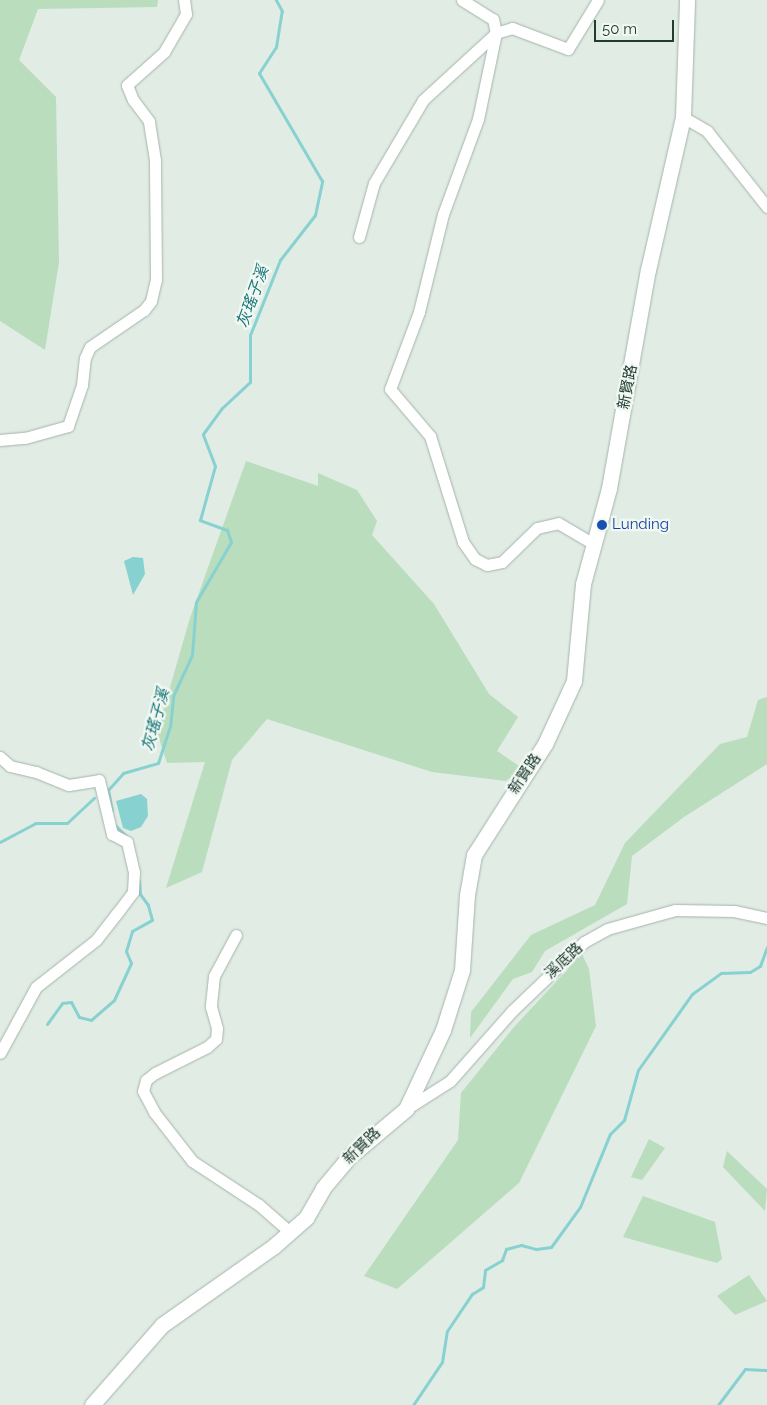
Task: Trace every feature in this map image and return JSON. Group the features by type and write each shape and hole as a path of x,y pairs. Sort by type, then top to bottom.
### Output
{"street":[{"path":"0,440 25,438 68,426 82,385 85,358 90,347 144,310 151,301 156,280 153,248 155,160 149,121 133,100 127,85 164,52 186,14 184,0"},
{"path":"462,0 493,19 496,33 478,120 444,214 419,312 390,389 430,436 463,542 475,558 488,565 502,562 537,528 558,523 594,544"},
{"path":"359,237 374,183 423,100 496,33 512,28 568,49 598,0"},
{"name":"新賢路","path":"92,1405 162,1325 290,1232 306,1218 323,1188 349,1157 406,1108 443,1030 462,970 467,895 474,855 545,744 574,681 583,584 594,544 629,386 648,270 683,117 687,0"},
{"path":"683,117 707,132 767,207"},
{"path":"0,757 10,766 36,772 69,785 99,780 112,834 127,842 134,872 133,892 118,913 96,940 36,987 0,1053"},
{"name":"溪底路","path":"406,1108 450,1081 512,1011 584,942 607,929 675,910 734,911 767,918"},
{"path":"236,935 214,976 211,1007 217,1028 216,1039 208,1047 155,1073 146,1080 144,1091 154,1112 192,1161 259,1205 290,1232"}],"green space":[{"path":"0,0 158,0 157,7 38,9 19,60 56,97 59,262 45,350 0,321"},
{"path":"246,461 318,486 318,473 357,490 377,521 372,535 434,604 489,694 518,717 497,751 522,768 506,781 432,772 267,719 232,760 202,872 166,888 205,762 167,763 157,732 190,618"},
{"path":"767,697 767,764 684,817 632,856 627,904 545,951 532,972 513,979 470,1038 471,1012 531,935 595,905 625,843 720,744 747,737 758,700"},
{"path":"582,954 589,969 596,1026 519,1183 397,1289 364,1276 458,1140 461,1093 514,1027"},
{"path":"649,1139 665,1148 642,1180 631,1177"},
{"path":"727,1151 767,1189 765,1211 723,1167"},
{"path":"643,1196 715,1222 722,1259 717,1263 623,1237"},
{"path":"749,1275 767,1301 735,1315 717,1296"}],"water":[{"path":"133,557 143,558 145,574 133,595 124,561"},
{"path":"141,794 147,799 148,816 141,827 131,831 123,828 116,801"}],"waterway":[{"name":"灰瑤子溪","path":"107,791 123,773 158,763 170,727 173,696 192,655 196,602 231,542 227,530 200,520 215,466 203,434 222,408 250,382 250,335 280,260 315,215 322,181 259,73 276,47 282,11 276,0"},
{"path":"108,790 112,811"},
{"name":"灰瑤子溪","path":"0,842 35,823 67,823 94,798"},
{"path":"115,825 126,836"},
{"path":"47,1024 62,1003 71,1002 79,1017 91,1020 114,1000 131,963 126,951 132,931 152,920 148,905 140,894 139,881"},
{"path":"413,1405 442,1362 447,1331 472,1294 483,1287 485,1270 502,1260 506,1249 521,1245 536,1249 551,1247 580,1207 610,1134 624,1120 638,1070 692,994 721,973 750,972 760,966 767,947"},
{"path":"718,1405 745,1369 767,1370"}],"place":[{"name":"Lunding","path":"602,525"}]}
